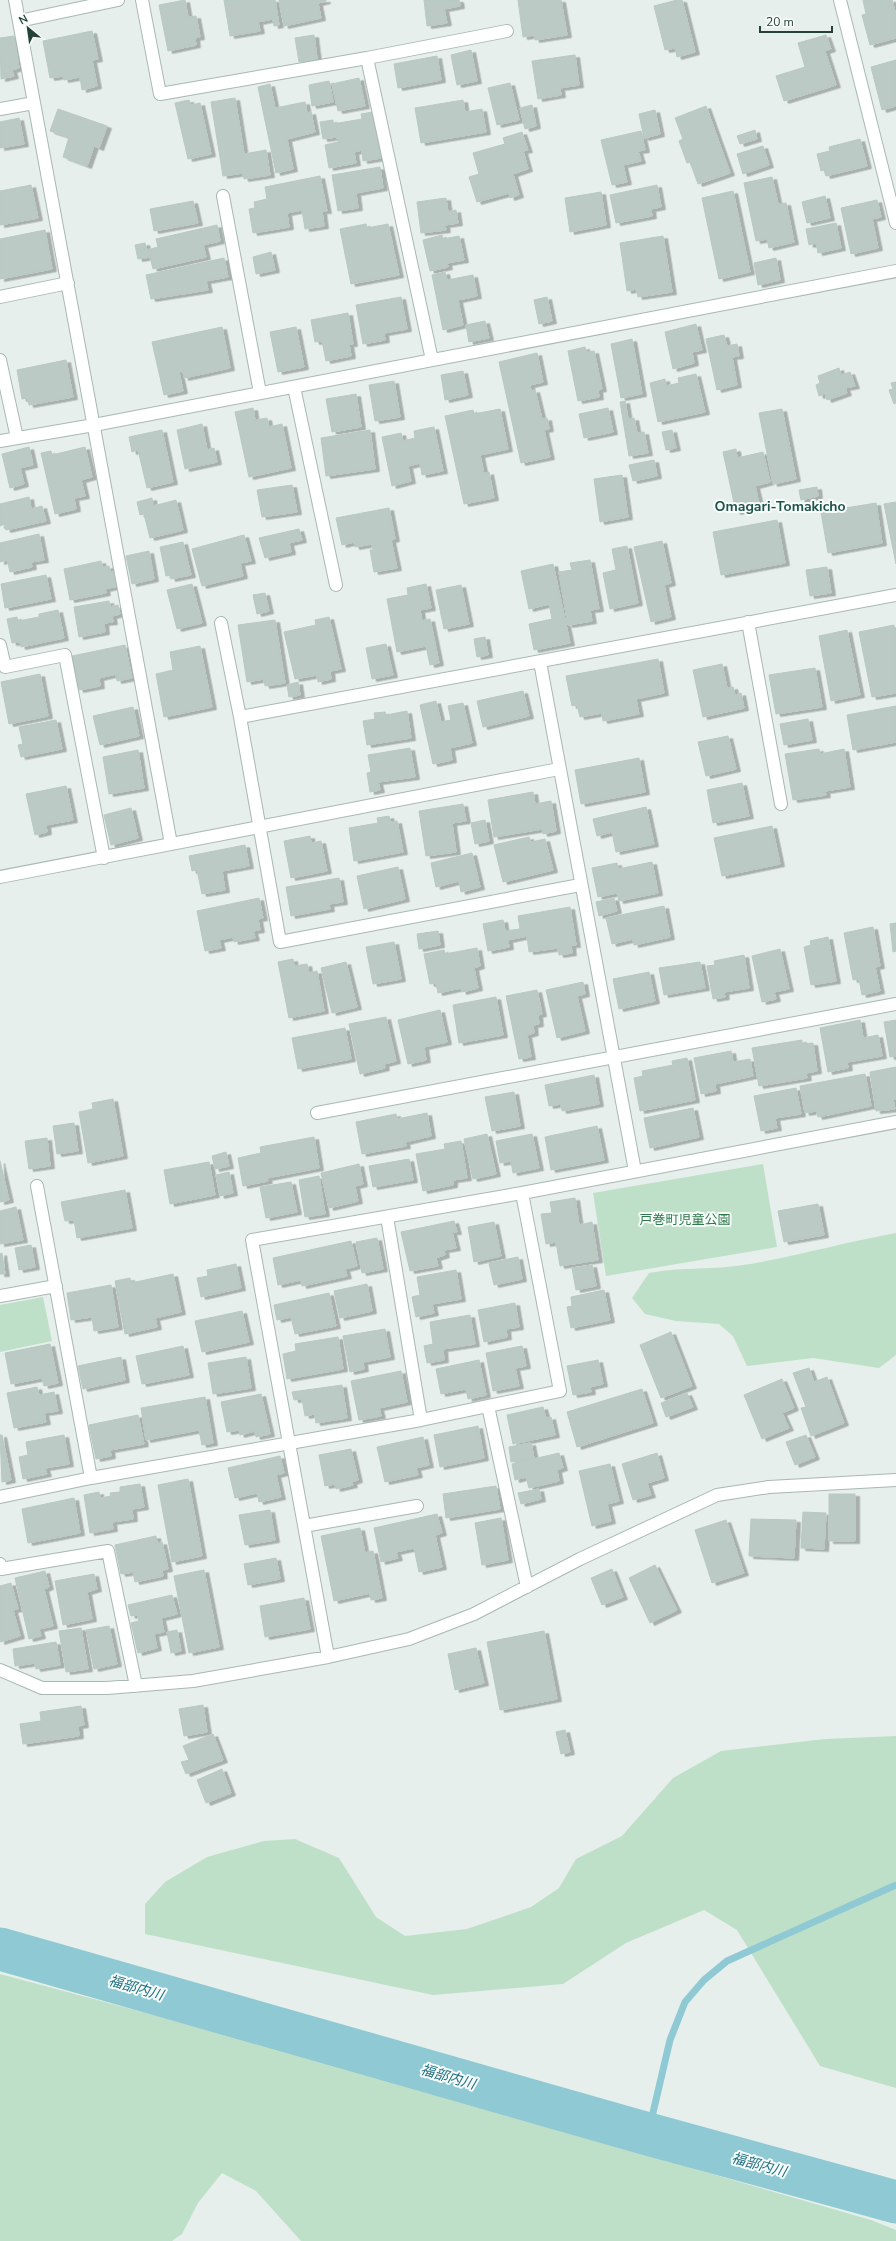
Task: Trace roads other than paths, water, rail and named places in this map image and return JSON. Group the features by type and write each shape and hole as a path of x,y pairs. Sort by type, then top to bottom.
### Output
{"street":[{"path":"15,0 171,844"},
{"path":"19,21 118,0"},
{"path":"142,0 160,94 367,58 508,31"},
{"path":"840,0 896,223"},
{"path":"367,58 432,360"},
{"path":"0,109 34,103"},
{"path":"223,196 260,393"},
{"path":"0,441 94,425 896,271"},
{"path":"0,297 68,283"},
{"path":"0,360 17,438"},
{"path":"294,386 336,585"},
{"path":"240,717 896,595"},
{"path":"748,622 781,804"},
{"path":"221,623 240,717 258,827 280,942 580,885"},
{"path":"0,645 5,667 65,655 104,858"},
{"path":"540,662 580,885 635,1171"},
{"path":"0,877 559,769"},
{"path":"317,1113 896,1004"},
{"path":"328,1657 252,1240 522,1193 896,1122"},
{"path":"37,1186 91,1478"},
{"path":"0,1497 91,1478 289,1445 421,1420 560,1391 522,1193"},
{"path":"387,1217 421,1420"},
{"path":"0,1296 56,1286"},
{"path":"488,1406 527,1586"},
{"path":"0,1670 42,1688 107,1688 193,1681 328,1657 409,1639 474,1614 527,1586 717,1495 769,1487 896,1480"},
{"path":"304,1526 417,1506"},
{"path":"0,1564 1,1569 108,1551 136,1686"}],"waterway":[{"path":"648,2134 670,2040 685,2002 704,1980 727,1961 896,1885"},
{"name":"福部内川","path":"0,1949 648,2134 896,2202"}],"district":[{"name":"Omagari-Tomakicho","path":"780,506"}],"park label":[{"name":"戸巻町児童公園","path":"685,1220"}]}
